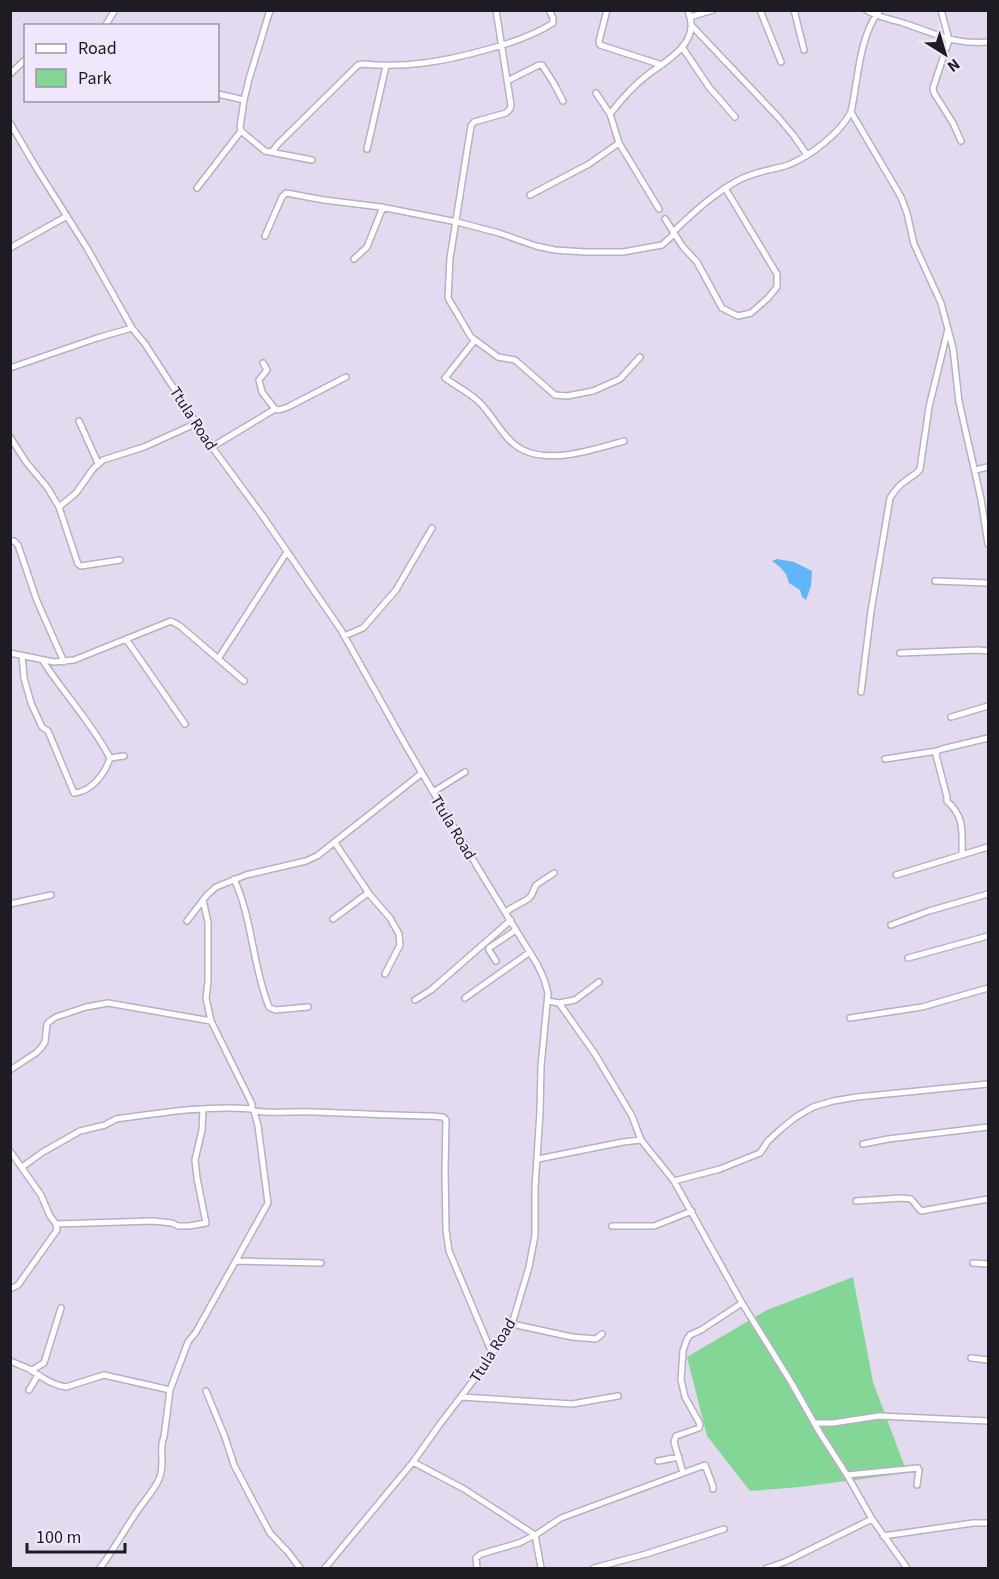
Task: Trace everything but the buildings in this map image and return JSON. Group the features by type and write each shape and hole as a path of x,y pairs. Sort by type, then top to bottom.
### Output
{"street":[{"path":"106,24 115,10"},
{"path":"270,10 244,100 241,131 265,151 312,160"},
{"path":"496,10 511,105 507,113 474,122 471,126 450,258 448,298 471,337 498,357 515,360 555,395 567,396 593,391 620,379 640,357"},
{"path":"272,152 354,68 362,64 386,66 435,62 501,46 553,23 549,10"},
{"path":"607,10 600,45 662,65"},
{"path":"610,114 638,83 682,47 692,26 688,10"},
{"path":"690,17 712,10"},
{"path":"760,10 781,62"},
{"path":"794,10 804,50"},
{"path":"866,10 875,16 905,23 949,40 970,43 988,42"},
{"path":"265,236 282,197 286,193 324,201 382,207 457,222 536,246 574,252 623,252 662,245 725,188 746,177 789,164 807,155 840,128 851,112 865,41 875,16 880,10"},
{"path":"941,10 949,40 933,88 936,98 953,123 961,141"},
{"path":"692,26 778,117 807,155"},
{"path":"682,47 709,87 735,117"},
{"path":"10,74 24,61"},
{"path":"507,81 542,65 562,102"},
{"path":"367,149 386,66"},
{"path":"596,93 610,114 619,143 659,209"},
{"path":"219,94 244,100"},
{"path":"851,112 901,197 914,244 941,303 954,355 959,402 975,470 988,544"},
{"name":"Ttula Road","path":"10,123 107,282 132,328 344,636 390,719 530,952 544,979 548,993 541,1066 535,1235 512,1324 413,1462 325,1569"},
{"path":"197,188 241,131"},
{"path":"530,195 589,164 619,143"},
{"path":"665,219 673,234 697,262 722,308 738,316 751,313 777,287 777,274 725,188"},
{"path":"354,259 367,247 382,207"},
{"path":"10,248 67,216"},
{"path":"861,692 871,611 890,498 906,479 916,475 920,469 929,407 948,327"},
{"path":"10,368 132,328"},
{"path":"475,340 445,378 479,402 505,435 523,450 542,455 572,454 624,441"},
{"path":"263,363 267,370 259,384 275,409"},
{"path":"212,447 275,409 288,407 346,376"},
{"path":"79,421 98,464"},
{"path":"59,507 76,493 98,464 108,457 156,443 197,423"},
{"path":"10,437 59,507 78,564 81,566 120,560"},
{"path":"975,470 988,467"},
{"path":"344,636 363,627 396,590 432,528"},
{"path":"10,541 18,545 37,601 64,662"},
{"path":"218,659 287,552"},
{"path":"935,581 988,583"},
{"path":"10,653 43,661 64,662 171,621 180,626 244,681"},
{"path":"126,639 185,724"},
{"path":"900,653 988,651"},
{"path":"22,656 24,678 32,703 42,727 48,731 74,793 85,790 95,782 110,758"},
{"path":"43,661 110,758"},
{"path":"951,717 988,706"},
{"path":"885,759 937,752 988,738"},
{"path":"937,752 946,801 953,807 962,823 962,855"},
{"path":"110,758 124,756"},
{"path":"433,792 465,772"},
{"path":"187,921 210,891 234,879 306,861 317,856 422,773"},
{"path":"335,843 368,893 390,918 399,934 400,945 385,974"},
{"path":"896,875 988,847"},
{"path":"506,912 528,899 536,885 554,873"},
{"path":"234,879 241,894 257,969 269,1006 275,1010 308,1007"},
{"path":"333,919 368,893"},
{"path":"891,926 988,894"},
{"path":"10,904 51,895"},
{"path":"100,1569 160,1478 163,1465 161,1442 164,1437 170,1390 188,1342 196,1332 268,1203 258,1126 252,1104 212,1021 206,998 208,922 203,900"},
{"path":"415,1000 431,990 511,920"},
{"path":"496,961 489,948 516,930"},
{"path":"908,958 988,936"},
{"path":"465,998 530,952"},
{"path":"548,1001 559,1003 575,1000 599,982"},
{"path":"850,1018 922,1007 988,988"},
{"path":"10,1070 41,1048 45,1042 47,1024 50,1021 86,1007 108,1003 212,1021"},
{"path":"559,1003 595,1054 632,1116 641,1140 674,1181 742,1303 814,1423 873,1519 907,1569"},
{"path":"674,1181 720,1169 760,1153 781,1129 813,1107 857,1097 988,1083"},
{"path":"22,1167 80,1131 105,1125 116,1119 241,1108 266,1113 317,1112 443,1118 446,1120 445,1170 449,1251 492,1353"},
{"path":"56,1224 153,1221 189,1226 206,1223 195,1160 202,1130 202,1110"},
{"path":"863,1144 988,1127"},
{"path":"538,1159 641,1140"},
{"path":"10,1150 42,1195 57,1230 18,1285 10,1288 11,1280"},
{"path":"856,1201 911,1199 921,1211 988,1199"},
{"path":"612,1226 654,1226 692,1211"},
{"path":"236,1261 321,1263"},
{"path":"973,1263 988,1264"},
{"path":"683,1473 674,1442 676,1436 699,1428 700,1424 685,1397 681,1380 683,1352 687,1339 742,1303"},
{"path":"32,1370 44,1363 61,1308"},
{"path":"512,1324 572,1337 596,1339 602,1334"},
{"path":"971,1358 988,1360"},
{"path":"10,1361 32,1370 59,1386 66,1387 104,1375 170,1390"},
{"path":"29,1390 38,1375"},
{"path":"206,1391 234,1465 250,1496 270,1533 300,1569"},
{"path":"461,1397 572,1404 618,1396"},
{"path":"814,1423 833,1423 879,1416 988,1421"},
{"path":"658,1461 678,1457"},
{"path":"413,1462 464,1489 535,1535 541,1569"},
{"path":"477,1569 475,1561 478,1555 519,1543 561,1518 705,1465 713,1489"},
{"path":"848,1475 918,1468 918,1485"},
{"path":"767,1569 873,1519"},
{"path":"884,1536 988,1522"},
{"path":"594,1569 724,1529"}],"green space":[{"path":"853,1277 873,1382 907,1473 750,1491 707,1436 687,1357 767,1310"}],"water":[{"path":"777,559 794,562 812,571 811,586 806,600 802,597 800,590 789,583 780,567 772,561"}]}
